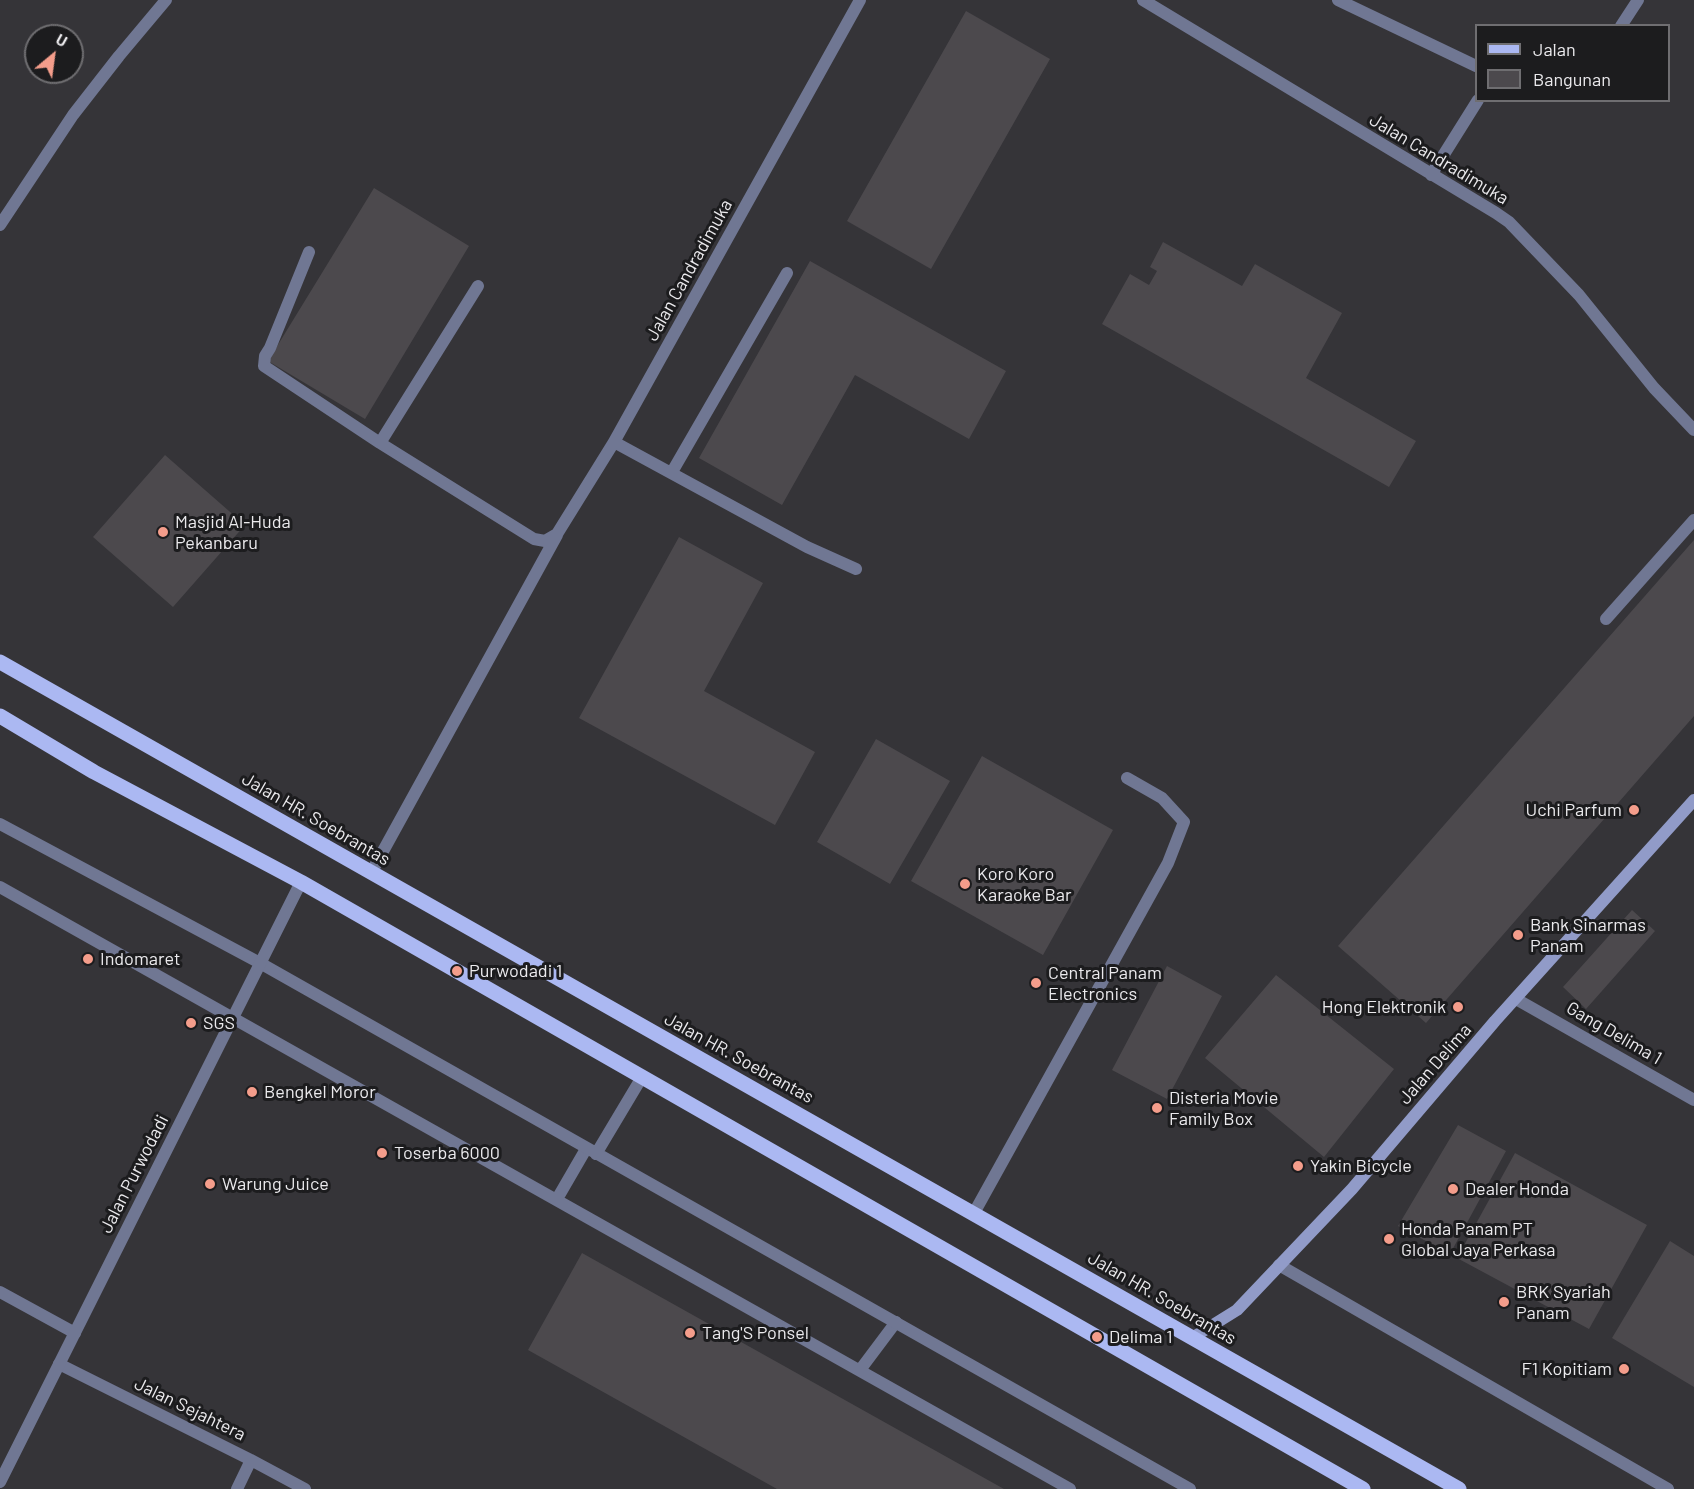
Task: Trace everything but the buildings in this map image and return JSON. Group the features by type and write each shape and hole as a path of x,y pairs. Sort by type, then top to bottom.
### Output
{"main road":[{"name":"Jalan HR. Soebrantas","path":"0,662 1459,1489"},
{"path":"0,716 94,772 301,882 1363,1489"},
{"name":"Jalan Delima","path":"1192,1338 1237,1310 1352,1189 1516,999 1694,800"}],"street":[{"path":"0,225 73,115 166,0"},
{"name":"Jalan Candradimuka","path":"371,873 557,534 614,442 860,0"},
{"name":"Jalan Candradimuka","path":"1143,0 1509,222 1579,295 1653,388 1694,430"},
{"path":"1338,0 1475,66"},
{"path":"1622,24 1638,0"},
{"path":"1431,175 1478,102"},
{"path":"309,252 265,356 264,366 380,443 534,538 545,541 557,534"},
{"path":"672,472 787,273"},
{"path":"380,443 478,286"},
{"path":"614,442 807,547 856,569"},
{"path":"1606,619 1694,520"},
{"path":"974,1213 1168,863 1184,822 1162,798 1127,778"},
{"path":"0,824 260,963 1190,1489"},
{"name":"Jalan Purwodadi","path":"0,1482 301,882"},
{"path":"0,887 1070,1489"},
{"name":"Gang Delima 1","path":"1516,999 1694,1100"},
{"path":"557,1199 642,1077"},
{"path":"1279,1265 1668,1489"},
{"path":"0,1292 75,1333"},
{"path":"860,1370 896,1322"},
{"name":"Jalan Sejahtera","path":"59,1364 304,1489"},
{"path":"237,1489 251,1460"}],"place":[{"name":"Masjid Al-Huda Pekanbaru","path":"163,532"},
{"name":"Uchi Parfum","path":"1634,810"},
{"name":"Koro Koro Karaoke Bar","path":"965,884"},
{"name":"Bank Sinarmas Panam","path":"1518,935"},
{"name":"Indomaret","path":"88,959"},
{"name":"Purwodadi 1","path":"457,971"},
{"name":"Central Panam Electronics","path":"1036,983"},
{"name":"Hong Elektronik","path":"1458,1007"},
{"name":"SGS","path":"191,1023"},
{"name":"Bengkel Moror","path":"252,1092"},
{"name":"Disteria Movie Family Box","path":"1157,1108"},
{"name":"Toserba 6000","path":"382,1153"},
{"name":"Yakin Bicycle","path":"1298,1166"},
{"name":"Warung Juice","path":"210,1184"},
{"name":"Dealer Honda","path":"1453,1189"},
{"name":"Honda Panam PT Global Jaya Perkasa","path":"1389,1239"},
{"name":"BRK Syariah Panam","path":"1504,1302"},
{"name":"Tang'S Ponsel","path":"690,1333"},
{"name":"Delima 1","path":"1097,1337"},
{"name":"F1 Kopitiam","path":"1624,1369"}]}
